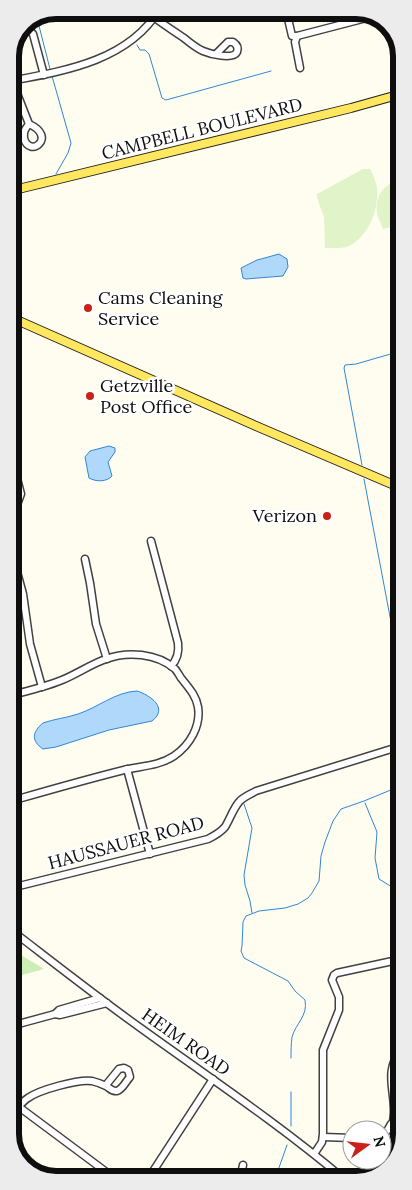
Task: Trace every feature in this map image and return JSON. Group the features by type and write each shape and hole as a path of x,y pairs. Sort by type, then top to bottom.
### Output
{"main road":[{"name":"CAMPBELL BOULEVARD","path":"19,189 393,96"},
{"path":"19,321 393,485"}],"street":[{"path":"19,80 82,65 114,52 138,36 154,19"},
{"path":"156,19 200,50 216,54"},
{"path":"289,19 295,36 300,68"},
{"path":"295,36 362,19"},
{"path":"30,30 33,34 44,75"},
{"path":"19,99 29,124"},
{"path":"19,486 21,494 19,499"},
{"path":"151,541 178,643 175,662 171,666"},
{"path":"85,559 96,624 106,659"},
{"path":"19,579 30,644 42,687"},
{"path":"19,693 62,680 106,659 121,655 139,655 156,659 176,670 192,691 198,712 197,726 194,732 181,751 170,758 154,764 127,769 19,799"},
{"name":"HAUSSAUER ROAD","path":"19,886 208,839 218,834 225,826 240,801 256,791 393,749"},
{"path":"127,769 150,854"},
{"name":"HEIM ROAD","path":"19,936 142,1030 213,1079 334,1171"},
{"path":"314,1154 323,1137 323,1050 338,1015 340,1003 338,992 332,980 333,977 337,973 393,961"},
{"path":"55,1014 59,1010 100,998"},
{"path":"19,1024 107,1003"},
{"path":"393,1064 391,1070 393,1099"},
{"path":"154,1171 213,1079"},
{"path":"105,1171 19,1106 26,1099 40,1092 73,1082 92,1081 106,1086"},
{"path":"392,1128 393,1120"},
{"path":"323,1137 342,1138"},
{"path":"242,1171 243,1165"}],"green space":[{"path":"363,169 370,169 377,188 376,205 371,221 362,236 349,246 325,248 324,217 317,194"},
{"path":"393,182 393,227 383,229 377,213 377,207 379,196 385,187"},
{"path":"19,955 21,955 44,969 19,976"}],"water":[{"path":"279,254 287,259 288,267 283,276 243,278 241,268 257,260"},
{"path":"109,446 115,448 115,452 108,462 112,476 101,481 89,478 85,457 90,451"},
{"path":"137,691 152,699 158,707 157,716 152,721 109,730 56,747 43,749 36,743 35,733 43,723 78,714 121,694"}],"waterway":[{"path":"38,24 50,69"},
{"path":"137,45 140,50 145,50 149,54 162,98 166,100 271,71"},
{"path":"52,76 71,143 68,153 56,174"},
{"path":"362,465 344,368 345,365 356,364 393,353"},
{"path":"364,479 393,633"},
{"path":"291,1058 292,1037 305,1011 305,1000 288,981 244,958 241,951 243,922 246,916 259,911 285,908 298,904 308,898 319,881 321,856 325,842 333,821 341,809 393,789"},
{"path":"365,803 377,832 375,858 379,879 392,887"},
{"path":"244,804 252,828 244,875 252,913"},
{"path":"291,1092 291,1126"},
{"path":"278,1171 287,1145"}],"place":[{"name":"Cams Cleaning Service","path":"88,308"},
{"name":"Getzville Post Office","path":"90,396"},
{"name":"Verizon","path":"327,516"}]}
